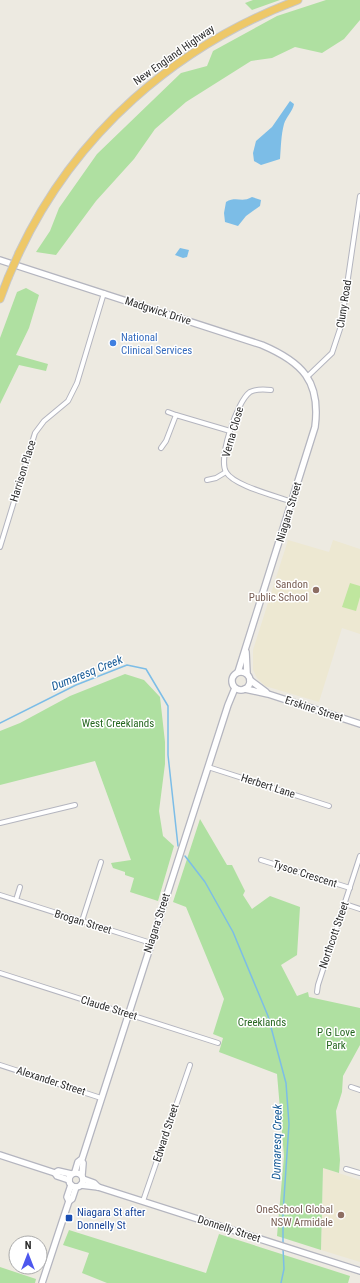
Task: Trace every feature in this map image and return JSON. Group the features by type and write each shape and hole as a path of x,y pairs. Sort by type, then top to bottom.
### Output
{"highway":[{"name":"New England Highway","path":"0,300 8,278 33,223 67,171 107,123 137,94 174,65 221,35 246,22 298,0"}],"street":[{"name":"Cluny Road","path":"307,376 332,353 341,326 360,196"},
{"name":"Madgwick Drive","path":"0,260 262,344 293,361 307,376"},
{"name":"Harrison Place","path":"0,547 35,433 44,421 68,401 77,383 104,293"},
{"name":"Niagara Street","path":"238,672 315,427 317,414 315,396 307,376"},
{"name":"Verna Close","path":"271,390 262,389 250,392 243,400 230,431 223,459 226,472 245,485 292,502"},
{"path":"168,412 176,416 230,431"},
{"path":"161,448 166,441 176,416"},
{"name":"Verna Close","path":"206,480 216,478 226,472"},
{"name":"Niagara Street","path":"246,646 247,673"},
{"path":"238,672 247,673 250,680 249,686 245,689 235,688 232,678 238,672"},
{"name":"Erskine Street","path":"250,680 268,694"},
{"name":"Niagara Street","path":"74,1184 73,1173 78,1162 81,1160 228,705 235,688"},
{"name":"Erskine Street","path":"245,689 268,694 360,724"},
{"name":"Herbert Lane","path":"208,767 329,806"},
{"path":"0,823 75,805"},
{"name":"Northcott Street","path":"317,992 360,856"},
{"name":"Tysoe Crescent","path":"260,860 350,888"},
{"path":"82,921 101,862"},
{"path":"16,900 20,887"},
{"name":"Brogan Street","path":"0,895 151,943"},
{"path":"345,904 360,909"},
{"name":"Claude Street","path":"0,973 218,1043"},
{"name":"Alexander Street","path":"0,1065 101,1098"},
{"name":"Edward Street","path":"143,1201 190,1065"},
{"path":"351,1087 360,1090"},
{"path":"0,1155 54,1173"},
{"name":"Niagara Street","path":"81,1160 83,1163 83,1177"},
{"path":"346,1169 360,1173"},
{"name":"Donnelly Street","path":"54,1173 58,1171 73,1173 94,1183 98,1187"},
{"name":"Donnelly Street","path":"54,1173 74,1184 93,1188 98,1187 360,1271"},
{"path":"42,1283 69,1201 67,1196 74,1184 83,1177"}],"shaded area":[{"name":"Sandon Public School","path":"288,540 329,552 333,540 360,549 360,634 342,628 319,702 265,686 257,678 253,670 253,650"},
{"name":"OneSchool Global NSW Armidale","path":"323,1168 360,1180 360,1262 321,1250"}],"green space":[{"path":"253,0 280,0 252,10 245,3"},
{"path":"326,0 360,0 360,20 344,39 322,53 295,47 272,58 251,61 186,102 155,129 134,159 96,201 56,255 36,252 50,231 59,208 97,154 181,73 207,66 213,51 277,16"},
{"path":"26,288 39,295 29,328 16,355 48,364 46,371 19,365 0,404 0,338 17,292"},
{"path":"350,583 360,586 360,597 356,611 342,607"},
{"name":"West Creeklands","path":"125,674 144,680 160,697 165,742 165,764 159,811 163,836 174,846 158,901 130,892 134,878 125,875 125,872 113,868 111,863 131,860 95,761 0,785 0,731 20,723 70,696"},
{"name":"Creeklands","path":"200,819 227,865 232,865 245,891 243,895 252,909 270,896 300,907 297,955 281,965 297,996 308,992 309,997 360,1008 360,1045 343,1076 342,1092 336,1111 340,1160 339,1173 323,1168 321,1250 277,1236 284,1156 277,1074 219,1052 223,1038 213,1034 224,999 186,907 173,902"},
{"path":"69,1230 206,1273 219,1234 350,1276 348,1283 107,1283 82,1273 89,1253 63,1245"},
{"path":"0,1267 8,1270 8,1275 24,1275 36,1279 35,1283 0,1283"}],"water":[{"path":"290,101 294,104 284,124 280,159 261,165 254,161 253,153 256,141 272,127"},
{"path":"252,197 261,200 260,206 246,216 238,226 225,222 224,213 226,202 230,200 248,199"},
{"path":"180,248 189,250 187,257 183,258 175,255"}],"waterway":[{"name":"Dumaresq Creek","path":"0,723 76,685 127,665 146,669 168,706 168,755 178,846"},
{"name":"Dumaresq Creek","path":"185,856 205,882 233,932 268,1016 286,1083 289,1124 283,1213 283,1244"},
{"name":"Dumaresq Creek","path":"281,1283 284,1269 283,1248"}],"place":[{"name":"National Clinical Services","path":"113,343"},
{"name":"Sandon Public School","path":"316,590"},
{"name":"OneSchool Global NSW Armidale","path":"341,1215"},
{"name":"Niagara St after Donnelly St","path":"69,1218"}],"park label":[{"name":"P G Love Park","path":"336,1038"}]}
